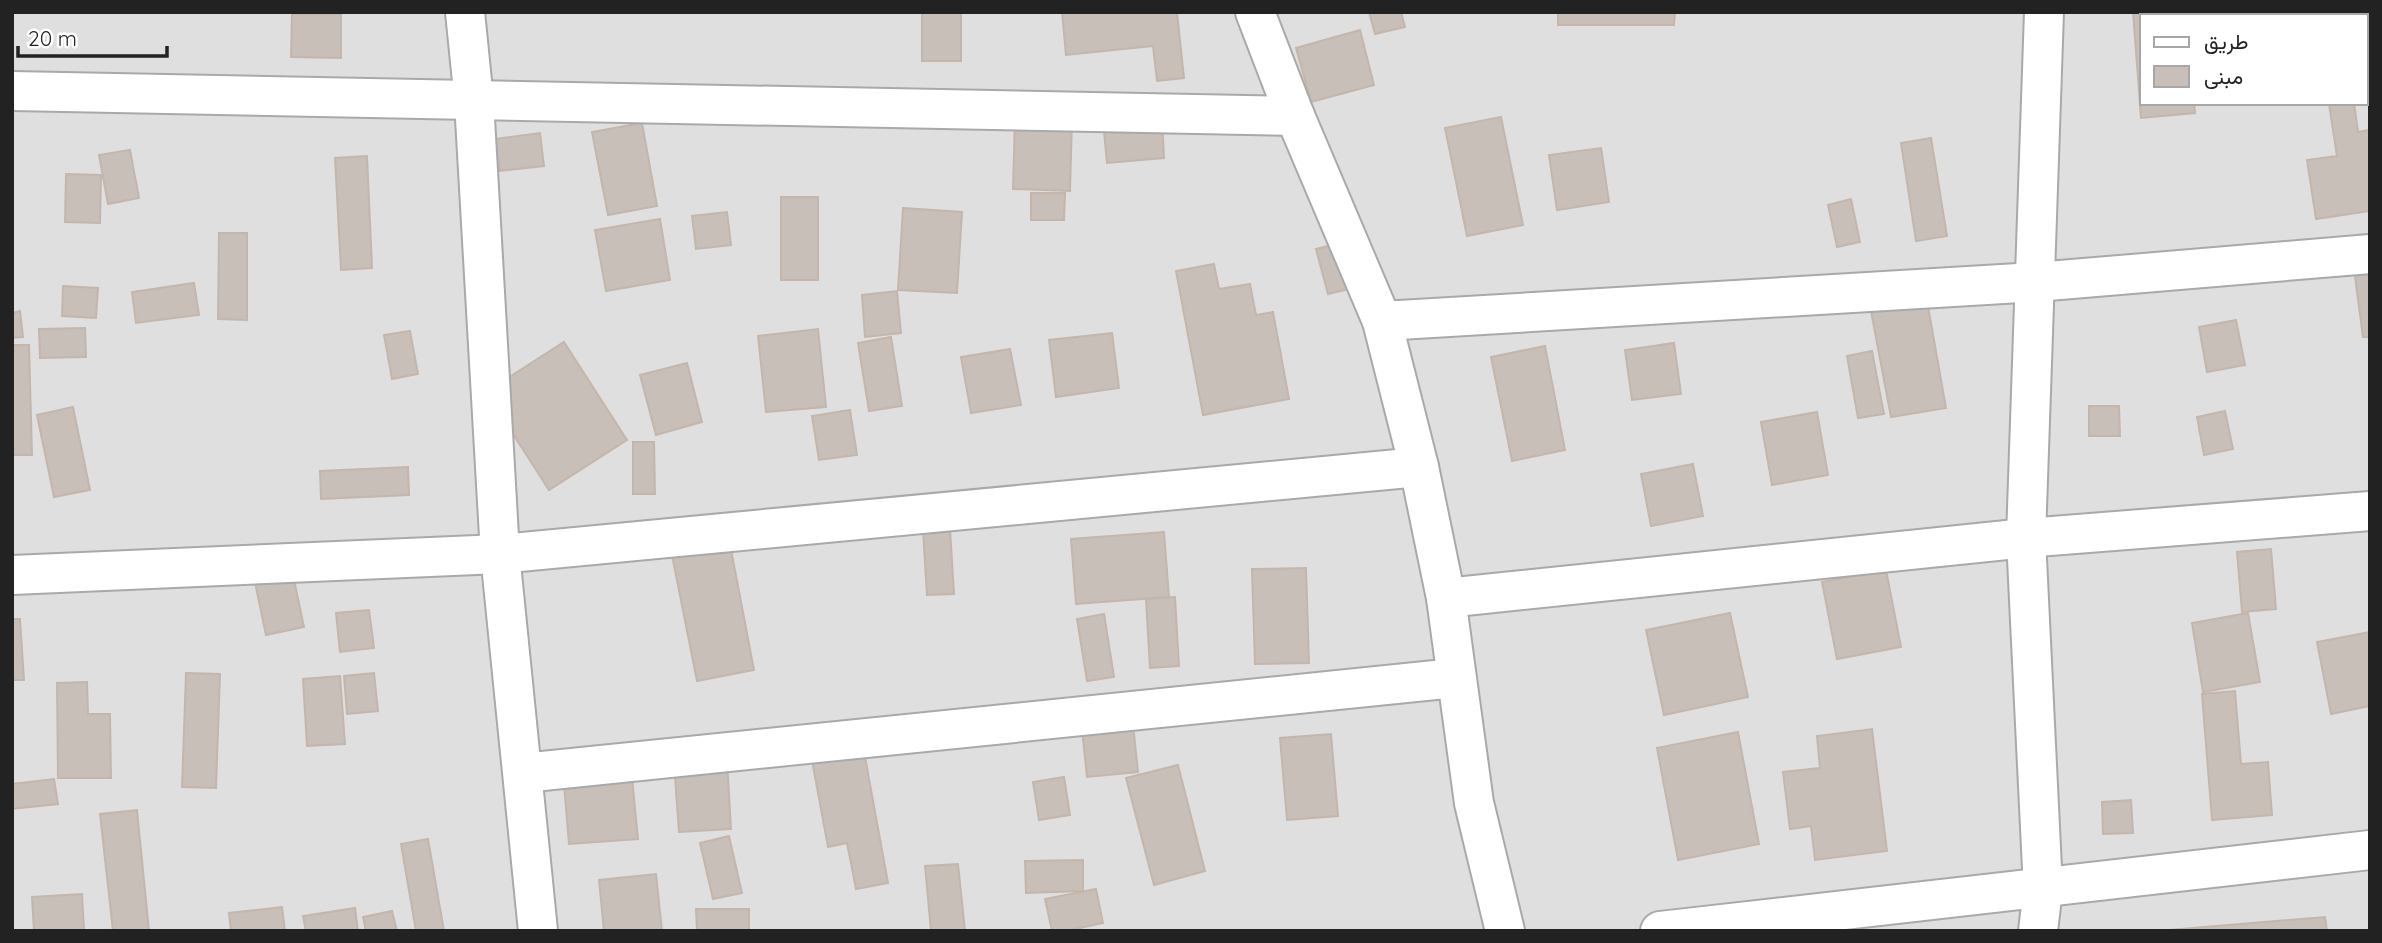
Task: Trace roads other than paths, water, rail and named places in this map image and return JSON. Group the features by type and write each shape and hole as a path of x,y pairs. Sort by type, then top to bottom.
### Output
{"street":[{"path":"466,12 474,101 500,554 538,931"},
{"path":"1255,12 1295,116 1382,321 1419,467 1446,598 1474,803 1505,931"},
{"path":"2038,931 2043,889 2026,538 2044,12"},
{"path":"12,91 1295,116"},
{"path":"1382,321 2036,282 2370,254"},
{"path":"12,575 500,554 1419,467"},
{"path":"1446,598 2026,538 2370,511"},
{"path":"523,773 1455,678"},
{"path":"1660,931 2370,850"}]}
